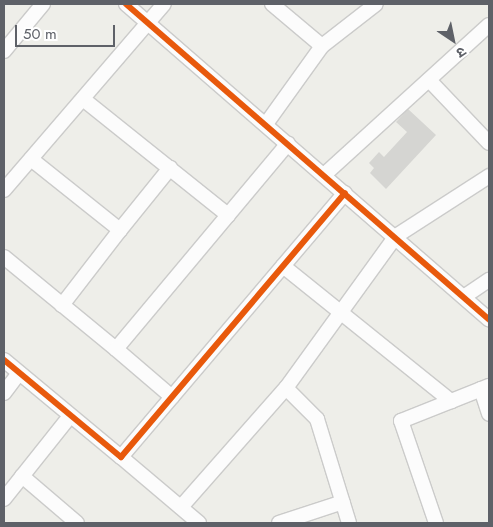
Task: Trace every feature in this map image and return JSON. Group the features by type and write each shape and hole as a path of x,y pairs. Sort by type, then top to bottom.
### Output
{"street":[{"path":"4,51 43,4"},
{"path":"126,4 396,236 489,319"},
{"path":"4,190 164,4"},
{"path":"272,4 322,46"},
{"path":"266,124 322,46 376,4"},
{"path":"324,175 489,25"},
{"path":"429,80 489,143"},
{"path":"83,98 228,215"},
{"path":"116,350 288,143"},
{"path":"31,159 120,230"},
{"path":"62,305 170,168"},
{"path":"182,507 286,388 396,236 489,176"},
{"path":"121,457 345,193"},
{"path":"4,257 172,397"},
{"path":"283,266 342,310 451,401"},
{"path":"465,296 489,280"},
{"path":"4,360 199,523"},
{"path":"4,393 19,373"},
{"path":"436,523 401,421 485,387 489,414"},
{"path":"286,388 317,419 349,523"},
{"path":"4,499 70,416"},
{"path":"22,476 77,523"},
{"path":"279,523 343,502"}],"building":[{"path":"408,109 436,135 386,189 370,173 374,168 369,163 379,152 384,157 407,132 396,122"}],"cycle path":[{"path":"126,4 489,319"},
{"path":"4,360 121,457 345,193"}]}
